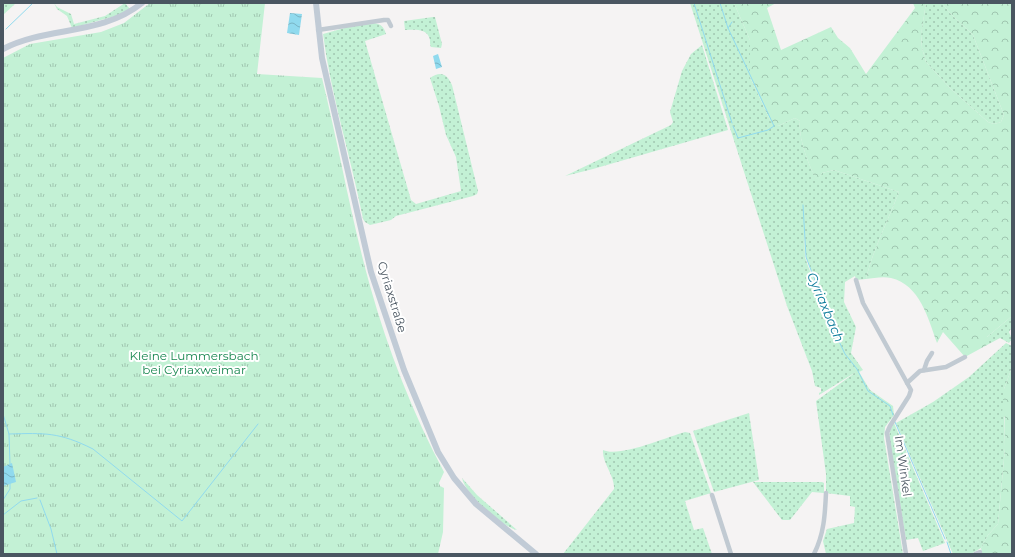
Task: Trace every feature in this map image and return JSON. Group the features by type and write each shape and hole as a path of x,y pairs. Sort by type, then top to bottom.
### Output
{"street":[{"path":"3,49 28,40 83,29 111,21 124,16 142,3"},
{"name":"Cyriaxstraße","path":"316,3 322,58 372,272 393,338 429,430 449,471 469,496 497,523 536,554"},
{"path":"318,30 384,20 388,20 391,26"},
{"path":"856,280 863,303 907,383 924,370 946,367 965,357"},
{"path":"924,370 932,353"},
{"name":"Im Winkel","path":"906,554 887,434 890,426 911,393 907,383"},
{"path":"814,554 820,541 824,526 826,493"},
{"path":"712,495 731,554"}],"green space":[{"path":"3,3 16,3 3,15"},
{"path":"54,3 57,7 71,14 74,24 105,16 125,3 130,9 119,15 72,28 67,16 57,9"},
{"name":"Kleine Lummersbach bei Cyriaxweimar","path":"150,3 265,3 257,74 322,78 357,235 377,310 402,381 444,472 439,483 440,486 444,488 443,532 438,554 3,554 3,58 30,44 101,32 124,23"},
{"path":"690,3 734,3 750,40 750,77 770,120 778,126 795,118 800,121 802,143 811,168 818,180 822,173 834,170 899,192 877,246 866,279 856,280 855,276 845,282 844,302 856,327 851,353 863,370 859,372 870,390 893,406 894,415 885,427 884,438 903,554 826,554 823,541 827,529 854,523 855,507 850,506 850,496 826,493 826,474 816,401 856,372 819,395 821,388 815,386 812,371 787,306","holes":["804,224 806,257 843,351 805,257"]},
{"path":"734,3 776,3 767,8 781,50 831,27 838,38 850,48 866,74 915,8 913,3 926,3 921,35 922,48 926,62 951,89 988,122 994,124 1001,122 1004,115 973,35 950,13 942,3 1012,3 1012,316 987,337 987,345 965,357 943,332 937,343 922,304 909,288 901,282 888,277 866,279 877,246 899,192 834,170 822,173 818,181 811,168 802,144 800,121 795,118 778,126 772,124 770,120 750,77 750,40"},
{"path":"926,3 942,3 950,13 973,35 1004,115 1001,122 994,124 988,122 951,89 926,62 922,48 921,34"},
{"path":"435,17 442,44 441,48 431,47 429,37 425,32 419,30 405,30 404,21"},
{"path":"374,23 382,26 386,34 365,41 411,200 416,204 461,191 456,157 446,135 430,78 437,74 443,74 448,78 452,85 478,191 477,194 473,196 396,216 391,220 370,225 363,219 331,80 323,34 348,27"},
{"path":"702,45 728,130 565,176 671,125 673,122 670,112 682,71 691,54"},
{"path":"1012,316 1012,327 1009,332 1012,339 1009,343 1000,338 987,345 987,337"},
{"path":"1006,343 1012,346 1012,367 1004,389 1005,448 998,524 988,535 981,548 971,554 953,554 896,423 933,402 969,377"},
{"path":"1012,367 1012,554 982,554 981,548 988,535 998,524 1005,448 1005,417 1002,414 1004,389"},
{"path":"749,413 759,480 714,492 693,431"},
{"path":"894,423 945,543 923,551 918,538 906,540 889,437"},
{"path":"685,432 690,433 711,493 685,501 694,530 703,528 712,554 563,554 614,489 613,479 604,460 603,450 610,452 631,449"},
{"path":"462,478 477,495 517,530 502,523 485,509 470,492"},
{"path":"753,482 822,482 824,483 824,493 812,492 790,520 782,520"}],"water":[{"path":"290,13 302,14 299,35 287,33"},
{"path":"438,54 442,67 436,69 433,56"},
{"path":"12,463 16,482 3,486 3,467"}],"waterway":[{"path":"6,29 33,3"},
{"name":"Cyriaxbach","path":"694,3 732,123"},
{"name":"Cyriaxbach","path":"720,3 728,28 774,126"},
{"name":"Cyriaxbach","path":"728,28 732,22"},
{"name":"Cyriaxbach","path":"733,126 738,138 768,130 774,126"},
{"name":"Cyriaxbach","path":"803,205 806,257 835,333 845,354 857,369 868,391 890,406 893,415"},
{"path":"3,414 9,434 10,464"},
{"name":"Cyriaxbach","path":"895,422 945,539"},
{"path":"9,434 52,435 71,439 93,449 182,521 258,424"},
{"path":"3,500 10,489 10,483"},
{"path":"3,515 21,501 37,498"},
{"path":"40,500 51,529 57,554"},
{"name":"Cyriaxbach","path":"947,542 951,554"}]}
